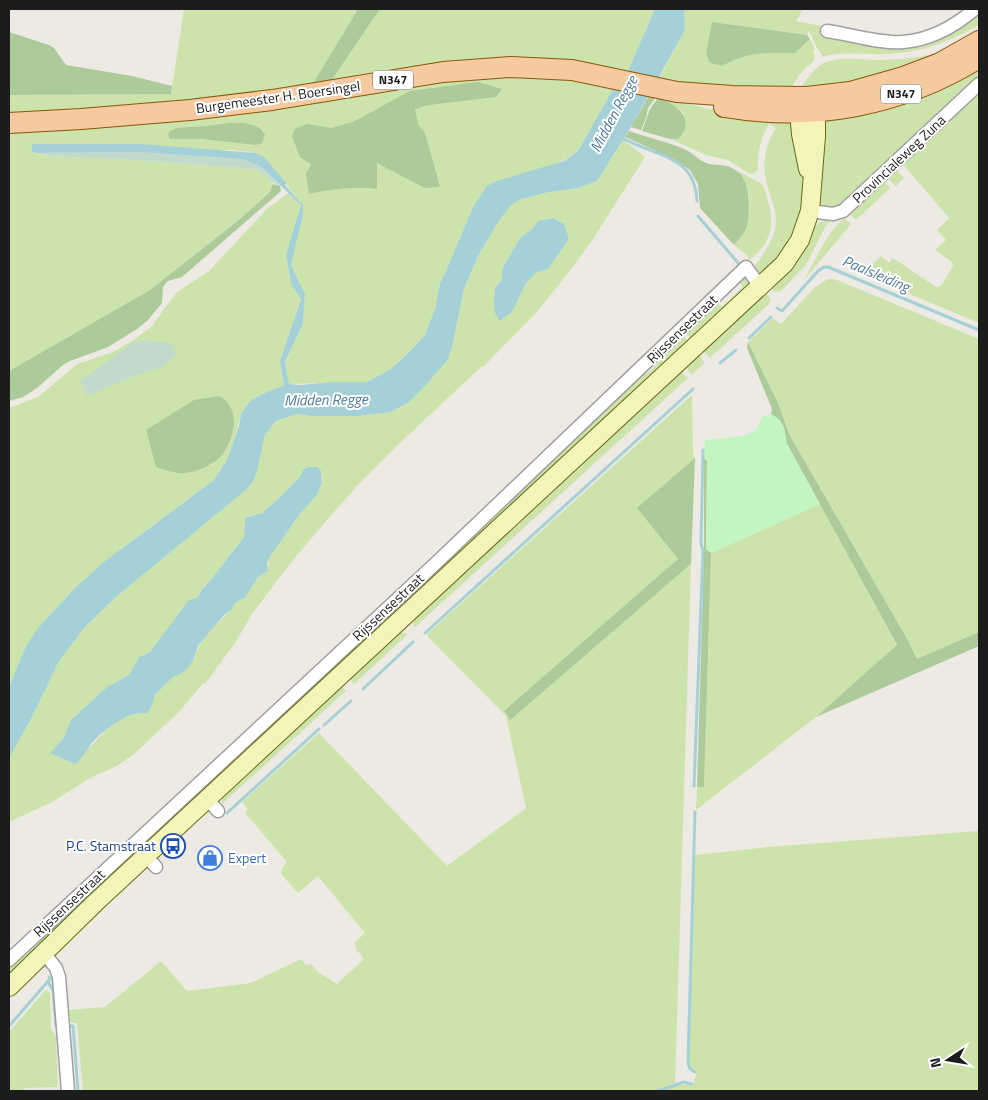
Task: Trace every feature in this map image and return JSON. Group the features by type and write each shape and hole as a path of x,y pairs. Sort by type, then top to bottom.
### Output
{"main road":[{"name":"N347","path":"807,108 940,63 979,41"},
{"name":"N347","path":"807,108 843,109 902,94 939,80 979,58"},
{"name":"Burgemeester H. Boersingel","path":"9,123 183,111 470,69 538,67 572,70 671,90 732,96 807,108"},
{"name":"Rijssensestraat","path":"9,987 43,952 151,861 212,805 784,264 795,249 804,231 810,211 816,136 807,108"}],"street":[{"path":"827,31 904,42 949,28 975,9"},
{"name":"Provincialeweg Zuna","path":"810,211 833,214 843,211 979,84"},
{"name":"Rijssensestraat","path":"9,960 449,550 746,267 757,282 762,284"},
{"name":"Rijssensestraat","path":"43,952 56,968 59,978 68,1091"}],"green space":[{"path":"184,9 358,9 311,87 234,98 9,116 9,95 171,94"},
{"path":"358,9 380,9 329,84 311,87"},
{"path":"380,9 655,9 627,73 591,66 329,84"},
{"path":"684,9 803,9 796,21 821,26 821,37 892,45 913,44 934,38 953,29 979,10 979,25 954,38 930,47 891,54 842,54 822,57 809,31 807,35 712,22 707,54 710,63 722,66 749,55 795,53 810,39 815,50 813,51 815,59 800,74 792,86 799,90 816,68 832,60 887,60 919,57 943,50 979,31 979,37 957,50 913,70 868,84 798,93 764,94 738,92 658,80 685,30"},
{"path":"712,22 807,35 810,39 795,53 749,55 722,66 710,63 706,54"},
{"path":"9,32 49,45 54,48 66,65 132,76 172,86 171,94 9,95"},
{"path":"979,61 979,77 839,207 828,207 819,201 821,129 829,118"},
{"path":"527,76 564,78 614,87 578,151 548,167 494,182 487,187 473,207 440,283 435,309 425,335 391,369 367,382 289,384 285,363 303,324 305,294 291,265 303,215 303,205 260,156 252,152 231,150 32,152 49,156 136,160 254,169 265,173 273,184 269,193 239,220 150,290 9,371 9,130 454,79"},
{"path":"478,82 502,89 496,97 429,105 415,109 418,124 425,133 440,187 425,188 377,163 377,189 343,188 309,194 306,174 311,164 300,157 292,136 295,129 307,124 331,128 353,122 410,91"},
{"path":"979,87 979,323 881,282 867,270 881,256 889,263 893,258 936,287 941,286 953,266 952,262 935,250 946,240 937,230 949,218 902,163"},
{"path":"649,96 656,97 648,108 641,130 631,127"},
{"path":"666,97 704,108 789,122 792,127 804,181 803,208 795,234 783,254 759,275 753,269 766,251 776,226 775,212 764,166 767,146 776,128 769,124 766,129 760,146 758,170 750,174 728,160 706,155 670,139 675,140 685,126 683,112 661,98"},
{"path":"658,98 677,108 685,119 683,132 678,139 670,139 642,131 650,109"},
{"path":"231,123 255,125 265,135 262,143 256,145 201,139 170,139 168,135 170,131 176,128"},
{"path":"629,131 681,148 704,162 728,166 741,175 747,188 748,220 745,231 734,245 700,208 698,184 690,170 676,160 625,137"},
{"path":"623,140 645,157 593,239 535,314 483,367 403,440 358,485 289,565 252,614 235,643 205,684 203,683 179,712 134,754 117,766 92,777 52,802 9,822 9,758 31,719 59,661 84,628 116,597 247,489 256,475 265,435 276,421 297,414 311,416 358,416 391,412 409,402 448,359 464,290 478,256 498,222 511,205 519,200 544,193 578,188 597,181","holes":["553,218 564,224 569,239 548,269 537,272 526,283 512,312 501,320 496,315 495,288 502,279 502,269 520,238 533,228 538,221","308,467 311,467 323,477 317,495 299,515 269,558 268,571 258,577 207,634 187,668 172,677 155,695 147,712 128,716 112,725 75,764 51,753 63,739 71,720 107,687 129,675 139,657 150,652 200,594 204,586 244,537 244,525 247,517 262,513"]},
{"path":"137,152 241,159 260,166 280,186 254,169 136,160 49,156 37,153"},
{"path":"895,169 904,178 896,186 889,179 889,175"},
{"path":"738,171 762,184 768,200 771,217 771,226 766,242 749,260 747,255 734,245 745,231 750,204 745,183"},
{"path":"882,182 890,188 856,220 851,215 851,210"},
{"path":"273,184 280,186 281,191 182,277 166,283 163,287 162,303 148,320 108,347 63,365 37,388 23,397 9,401 9,371 150,290 239,220 269,193"},
{"path":"288,193 301,205 286,254 291,284 301,299 280,361 284,385 257,396 247,405 241,414 227,460 214,480 122,548 74,589 37,629 26,646 9,687 9,408 38,397 77,364 113,352 151,327 177,292 209,271 267,209","holes":["230,405 234,421 212,464 200,470 186,473"]},
{"path":"845,219 851,224 804,280 828,236"},
{"path":"823,220 830,221 806,265 781,291 775,292 769,287 816,225"},
{"path":"744,278 748,279 751,284 693,341 686,333 717,303 722,307 743,287 739,282"},
{"path":"828,279 837,280 979,339 979,632 917,660 906,637 789,434 778,403 748,342 773,318 781,324 814,288"},
{"path":"764,291 770,298 770,303 710,358 702,349"},
{"path":"684,337 690,343 334,674 329,668 644,372 647,374"},
{"path":"148,340 171,343 176,355 161,368 138,374 87,396 80,381 134,342"},
{"path":"748,342 778,403 789,434 917,659 979,632 979,646 816,717 897,645 787,444 781,423 771,414 772,409 747,348"},
{"path":"695,354 699,355 705,363 691,375 685,365"},
{"path":"680,371 688,378 414,628 413,620 415,614"},
{"path":"692,395 693,454 695,458 638,508 678,559 616,614 508,716 509,720 691,564 675,1086 693,1085 697,1071 691,1068 689,1063 695,855 768,847 979,831 979,1091 83,1091 77,1023 70,1022 69,1010 105,1007 161,961 187,991 251,983 301,959 306,965 311,964 318,972 337,984 364,959 356,949 355,942 365,933 318,876 298,893 281,874 287,862 245,813 248,809 242,802 319,733 447,866 526,808 506,716 427,634"},
{"path":"219,396 231,408 234,425 229,442 220,457 204,468 191,472 174,472 156,467 146,430 194,400"},
{"path":"771,414 779,419 784,427 787,444 820,504 711,553 706,549 707,461 704,458 705,440 744,436 756,430 763,416"},
{"path":"695,458 691,564 509,721 504,711 678,559 637,508"},
{"path":"704,458 707,461 706,548 711,553 704,787 697,787 704,554"},
{"path":"820,504 897,646 816,717 696,810 697,787 704,787 711,553"},
{"path":"396,631 408,634 354,684 351,681 351,675"},
{"path":"327,670 332,675 204,794 201,791 226,767 225,764 230,759 233,761 241,754 240,750"},
{"path":"335,688 343,688 346,691 222,804 222,796"},
{"path":"196,791 202,796 155,839 107,875 109,877 41,948 37,944 68,914 69,908"},
{"path":"30,944 38,949 9,978 9,964"},
{"path":"46,990 50,993 51,1029 56,1037 58,1087 24,1088 24,1091 9,1091 9,1032"}],"water":[{"name":"Midden Regge","path":"655,9 684,9 685,30 631,127 597,181 578,188 544,193 519,200 511,205 498,222 478,256 464,289 448,359 424,387 409,402 391,412 358,416 311,416 297,414 276,421 265,435 256,475 247,489 116,597 84,628 59,661 31,719 9,758 9,687 26,646 37,629 74,589 105,561 214,480 227,460 239,426 241,414 247,405 260,395 284,385 280,361 301,299 291,284 286,254 301,205 260,166 241,159 137,152 37,153 32,152 32,144 141,144 256,153 265,158 303,205 303,215 291,265 305,294 303,324 285,362 289,384 367,382 391,369 425,335 435,309 440,283 473,207 487,186 506,178 564,161 578,151 614,87 627,73"},
{"path":"553,218 564,224 569,239 548,269 537,272 526,283 512,312 499,320 495,313 494,302 495,288 502,279 502,269 520,238 533,228 538,221"},
{"path":"308,467 317,467 321,471 322,483 317,495 299,515 269,558 267,564 268,571 258,577 244,599 234,604 232,609 224,615 206,636 198,646 188,668 173,677 155,695 151,708 147,713 130,715 106,730 92,743 75,764 50,753 63,739 71,720 107,687 129,675 139,657 150,652 189,600 197,598 202,589 244,537 245,518 262,513"}],"waterway":[{"name":"Paalsleiding","path":"622,138 672,159 681,165 689,174 695,186 697,201"},
{"name":"Paalsleiding","path":"698,216 739,264"},
{"name":"Paalsleiding","path":"777,308 782,311 818,271 828,267 979,330"},
{"path":"749,338 771,317"},
{"path":"720,363 736,350"},
{"path":"425,633 693,389"},
{"path":"694,786 703,551 701,543 703,450"},
{"path":"363,689 413,642"},
{"path":"324,725 351,701"},
{"path":"227,813 319,729"},
{"path":"695,812 688,1063 690,1069 695,1072"},
{"path":"9,1026 50,979 49,977"},
{"path":"48,982 53,990 56,1026 58,1027"},
{"path":"70,1026 73,1026 78,1091"},
{"path":"658,1091 684,1082 692,1084"}],"place":[{"name":"P.C. Stamstraat","path":"173,846"},
{"name":"Expert","path":"210,858"}]}
